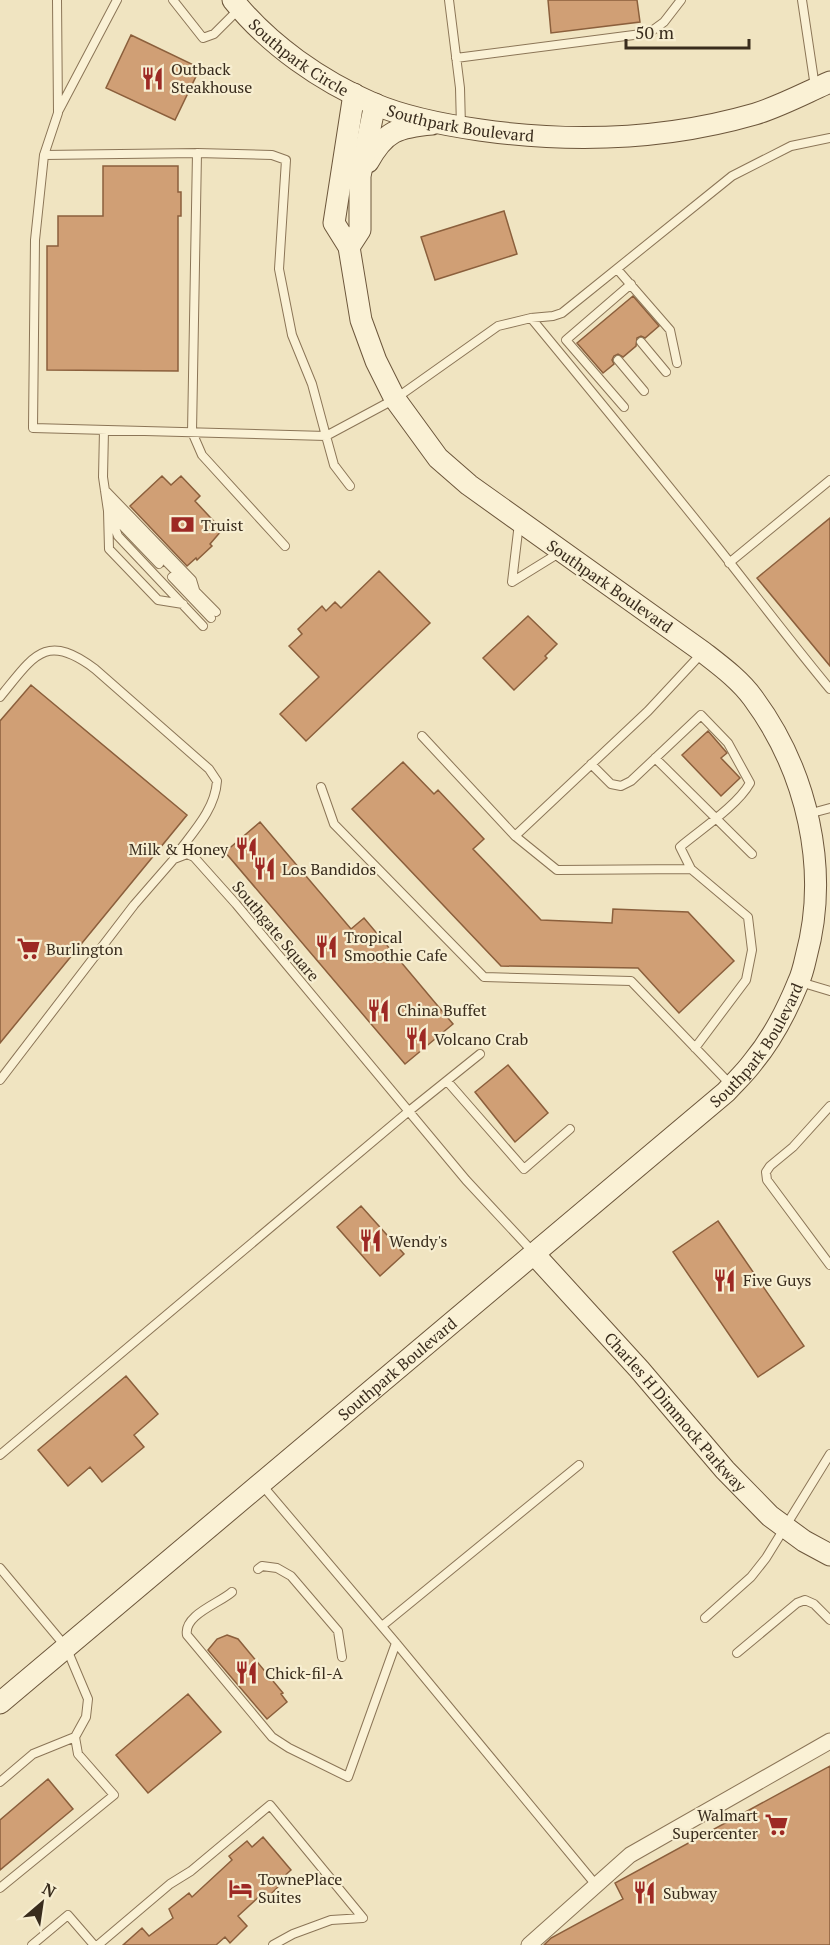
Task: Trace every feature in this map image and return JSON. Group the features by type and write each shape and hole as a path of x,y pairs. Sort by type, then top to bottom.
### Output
{"street":[{"name":"Southpark Circle","path":"236,4 274,41 302,64 375,104"},
{"name":"Southpark Boulevard","path":"349,247 360,230 360,176 375,104 451,125 556,138 656,134 689,129 757,113 823,85"},
{"name":"Southpark Boulevard","path":"0,1703 717,1100 753,1062 770,1039 799,981 811,939 817,895 816,860 807,814 791,766 765,715 752,697 735,678 703,652 470,485 438,458 395,399 376,361 361,320 349,247 334,223 354,94"},
{"path":"360,176 378,143 388,135 413,126 451,125"},
{"name":"Charles H Dimmock Parkway","path":"534,1254 639,1370 725,1470 770,1516 804,1541 830,1555"},
{"path":"529,1945 630,1855 830,1741"}],"lane":[{"path":"57,0 58,113"},
{"path":"117,0 58,113 44,155 35,240 33,428 326,436 395,399 498,326 562,313 732,176 791,146 830,138"},
{"path":"173,0 203,38 214,34 236,4"},
{"path":"448,0 460,88 451,125"},
{"path":"456,58 649,33 664,22 681,0"},
{"path":"802,0 823,85"},
{"path":"44,155 197,153 272,155 286,160 279,269 292,335 312,384 334,465 350,486"},
{"path":"197,153 192,432 202,455 285,546"},
{"path":"617,269 670,330 677,363"},
{"path":"624,407 566,340 631,284"},
{"path":"610,302 616,310"},
{"path":"531,318 830,689"},
{"path":"586,322 593,330"},
{"path":"641,342 666,372"},
{"path":"618,360 644,391"},
{"path":"104,430 103,477 108,511 109,549 158,600 183,604"},
{"path":"729,562 830,480"},
{"path":"105,490 192,580 196,592"},
{"path":"107,502 196,592 214,615 172,577"},
{"path":"108,511 159,564"},
{"path":"108,511 118,536 203,626"},
{"path":"520,521 512,582 562,551"},
{"path":"0,697 31,659 45,651 62,650 80,657 95,669 209,770 217,781 211,807 174,859 134,905 0,1080"},
{"path":"515,836 673,686 703,652"},
{"path":"591,764 611,784 621,786 631,781 701,715 729,743 750,783 746,790 716,818 680,846 691,869 748,917 752,950 746,980 695,1048"},
{"path":"422,736 515,836 557,870 691,869"},
{"path":"655,758 752,854"},
{"path":"321,787 334,824 484,977 631,981 731,1086"},
{"path":"807,814 830,808"},
{"name":"Southgate Square","path":"174,859 187,854 195,857 466,1180 534,1254"},
{"path":"799,981 830,991"},
{"path":"0,1455 480,1054"},
{"path":"447,1081 524,1169 570,1129"},
{"path":"830,1106 813,1127 770,1166 766,1172 766,1180 830,1265"},
{"path":"705,1618 751,1577 766,1558 830,1454"},
{"path":"382,1626 579,1465"},
{"path":"261,1484 396,1642 596,1885"},
{"path":"258,1569 262,1566 277,1568 291,1576 338,1631 342,1657"},
{"path":"0,1568 66,1647 88,1700 86,1717 75,1737 78,1754 114,1795 0,1888"},
{"path":"232,1592 222,1601 199,1612 189,1623 186,1629 187,1635 272,1737 289,1748 348,1777 396,1642"},
{"path":"737,1653 797,1603 806,1600 814,1604 830,1620"},
{"path":"0,1782 33,1754 75,1737"},
{"path":"32,1945 68,1915 96,1945 170,1884 191,1871 270,1805 363,1918 331,1920 293,1934 273,1945"}],"building":[{"path":"548,0 637,0 640,22 551,33"},
{"name":"Outback Steakhouse","path":"131,35 200,68 175,120 106,88"},
{"path":"103,166 178,166 181,216 178,216 178,371 47,370 47,246 58,246 58,216 103,216"},
{"path":"504,211 517,254 435,280 421,237"},
{"path":"633,296 659,326 645,338 641,336 637,338 636,346 623,357 618,354 614,356 612,360 614,364 603,373 577,343"},
{"name":"Truist","path":"162,476 171,485 181,476 200,496 195,501 222,530 210,544 212,546 187,566 130,506"},
{"path":"830,518 830,666 757,578"},
{"path":"379,571 430,623 306,741 280,714 319,677 289,646 302,634 298,629 322,606 326,611 335,602 341,608"},
{"path":"528,616 557,644 545,656 547,658 514,690 483,658"},
{"path":"31,685 187,815 0,1043 0,721"},
{"path":"708,731 727,753 721,758 740,778 721,796 682,755"},
{"path":"403,762 434,794 438,790 484,839 473,849 541,920 612,923 613,909 688,912 734,961 679,1013 638,968 501,966 352,809"},
{"path":"260,822 351,929 364,918 453,1024 405,1064 225,852"},
{"path":"508,1065 548,1113 515,1142 475,1092"},
{"name":"Wendy's","path":"361,1206 404,1254 380,1276 337,1227"},
{"path":"718,1221 804,1346 758,1377 673,1252"},
{"path":"126,1376 158,1414 134,1435 144,1447 102,1482 90,1467 68,1486 38,1450"},
{"name":"Chick-fil-A","path":"227,1635 238,1639 283,1693 281,1694 287,1702 267,1719 208,1650 217,1639"},
{"path":"188,1694 221,1732 148,1793 116,1755"},
{"name":"Walmart Supercenter","path":"830,1766 830,1945 544,1945 551,1938 623,1899 615,1883"},
{"path":"48,1779 73,1809 0,1870 0,1820"},
{"name":"TownePlace Suites","path":"263,1837 291,1870 267,1898 263,1893 238,1916 247,1926 230,1943 225,1937 216,1945 123,1945 142,1928 149,1936 173,1918 169,1909 189,1893 192,1897 232,1860 229,1856 247,1841 252,1847"}],"place":[{"name":"Outback Steakhouse","path":"153,78"},
{"name":"Truist","path":"183,525"},
{"name":"Milk & Honey","path":"246,849"},
{"name":"Los Bandidos","path":"264,869"},
{"name":"Tropical Smoothie Cafe","path":"326,946"},
{"name":"Burlington","path":"28,949"},
{"name":"China Buffet","path":"379,1010"},
{"name":"Volcano Crab","path":"416,1039"},
{"name":"Wendy's","path":"371,1241"},
{"name":"Five Guys","path":"725,1280"},
{"name":"Chick-fil-A","path":"247,1673"},
{"name":"Walmart Supercenter","path":"776,1824"},
{"name":"TownePlace Suites","path":"240,1888"},
{"name":"Subway","path":"645,1893"}]}
